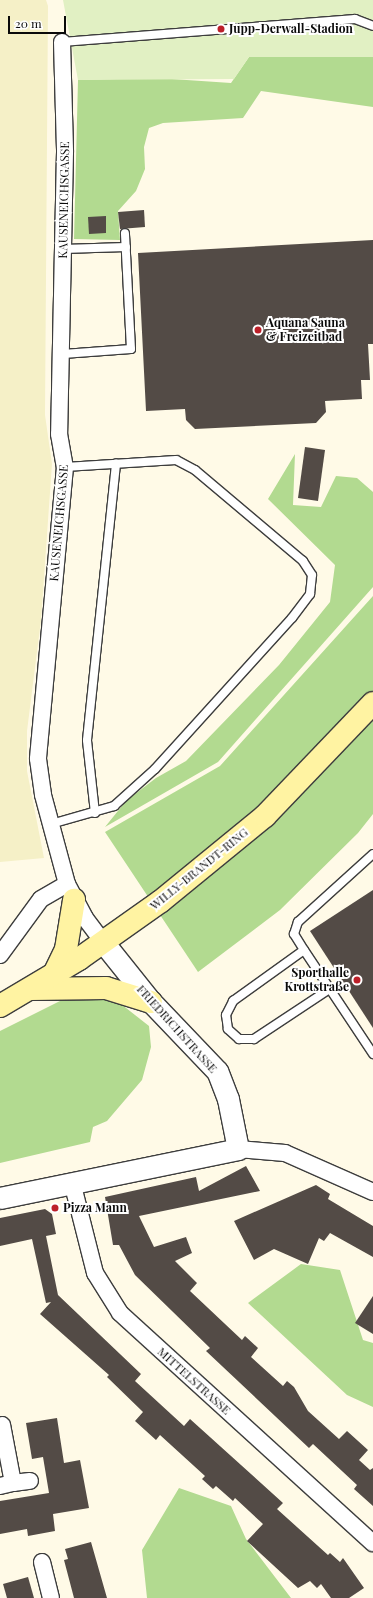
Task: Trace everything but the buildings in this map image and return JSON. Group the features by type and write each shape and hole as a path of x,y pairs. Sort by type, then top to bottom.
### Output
{"main road":[{"name":"WILLY-BRANDT-RING","path":"0,1006 31,989 103,942 265,816 373,703"},
{"path":"54,974 66,949 70,892"},
{"path":"31,989 106,988 152,1002"}],"street":[{"name":"KAUSENEICHSGASSE","path":"62,42 65,145 63,354 59,434 65,467 38,759 51,824 70,892 103,942"},
{"path":"0,955 41,899 70,892"},
{"name":"FRIEDRICHSTRASSE","path":"103,942 152,1002 217,1071 228,1099 238,1149"},
{"path":"0,1198 238,1149 285,1153 373,1192"},
{"name":"MITTELSTRASSE","path":"72,1182 95,1273 120,1313 373,1543"},
{"path":"2,1425 6,1484 30,1481"},
{"path":"42,1562 51,1598"}],"lane":[{"path":"62,42 355,19 373,26"},
{"path":"63,354 131,349 125,232"},
{"path":"63,249 126,248"},
{"path":"51,824 95,813 114,806 166,758 292,618 310,594 312,575 303,561 195,470 176,460 65,467"},
{"path":"95,813 87,740 116,464"},
{"path":"373,854 298,922 294,934 328,990 373,1054"},
{"path":"304,950 233,1001 226,1015 232,1035 239,1039 254,1039 328,990"}],"shaded area":[{"path":"0,0 46,0 48,6 45,415 52,464 41,620 27,731 27,771 44,858 0,862"}],"green space":[{"name":"Jupp-Derwall-Stadion","path":"63,0 373,0 373,57 249,57 234,79 78,80"},
{"path":"249,57 373,57 373,107 261,91 243,118 163,123 149,128 144,147 145,169 136,191 118,211 120,240 74,239 78,80 157,78 231,83"},
{"path":"295,454 293,505 321,507 336,476 357,478 373,492 373,587 218,762 105,827 126,801 156,778 186,761 279,665 330,602 335,565 268,499"},
{"path":"373,596 373,814 358,833 280,910 198,972 105,832 220,766"},
{"path":"89,996 121,1004 149,1026 151,1047 142,1080 107,1121 93,1127 90,1142 0,1163 0,1031 60,1001"},
{"path":"301,1264 340,1270 363,1340 373,1343 373,1407 347,1395 248,1303"},
{"path":"179,1488 231,1506 246,1539 291,1598 147,1598 142,1550"}],"place":[{"name":"Jupp-Derwall-Stadion","path":"221,29"},
{"name":"Aquana Sauna & Freizeitbad","path":"258,330"},
{"name":"Sporthalle Krottstraße","path":"357,980"},
{"name":"Pizza Mann","path":"55,1208"}]}
